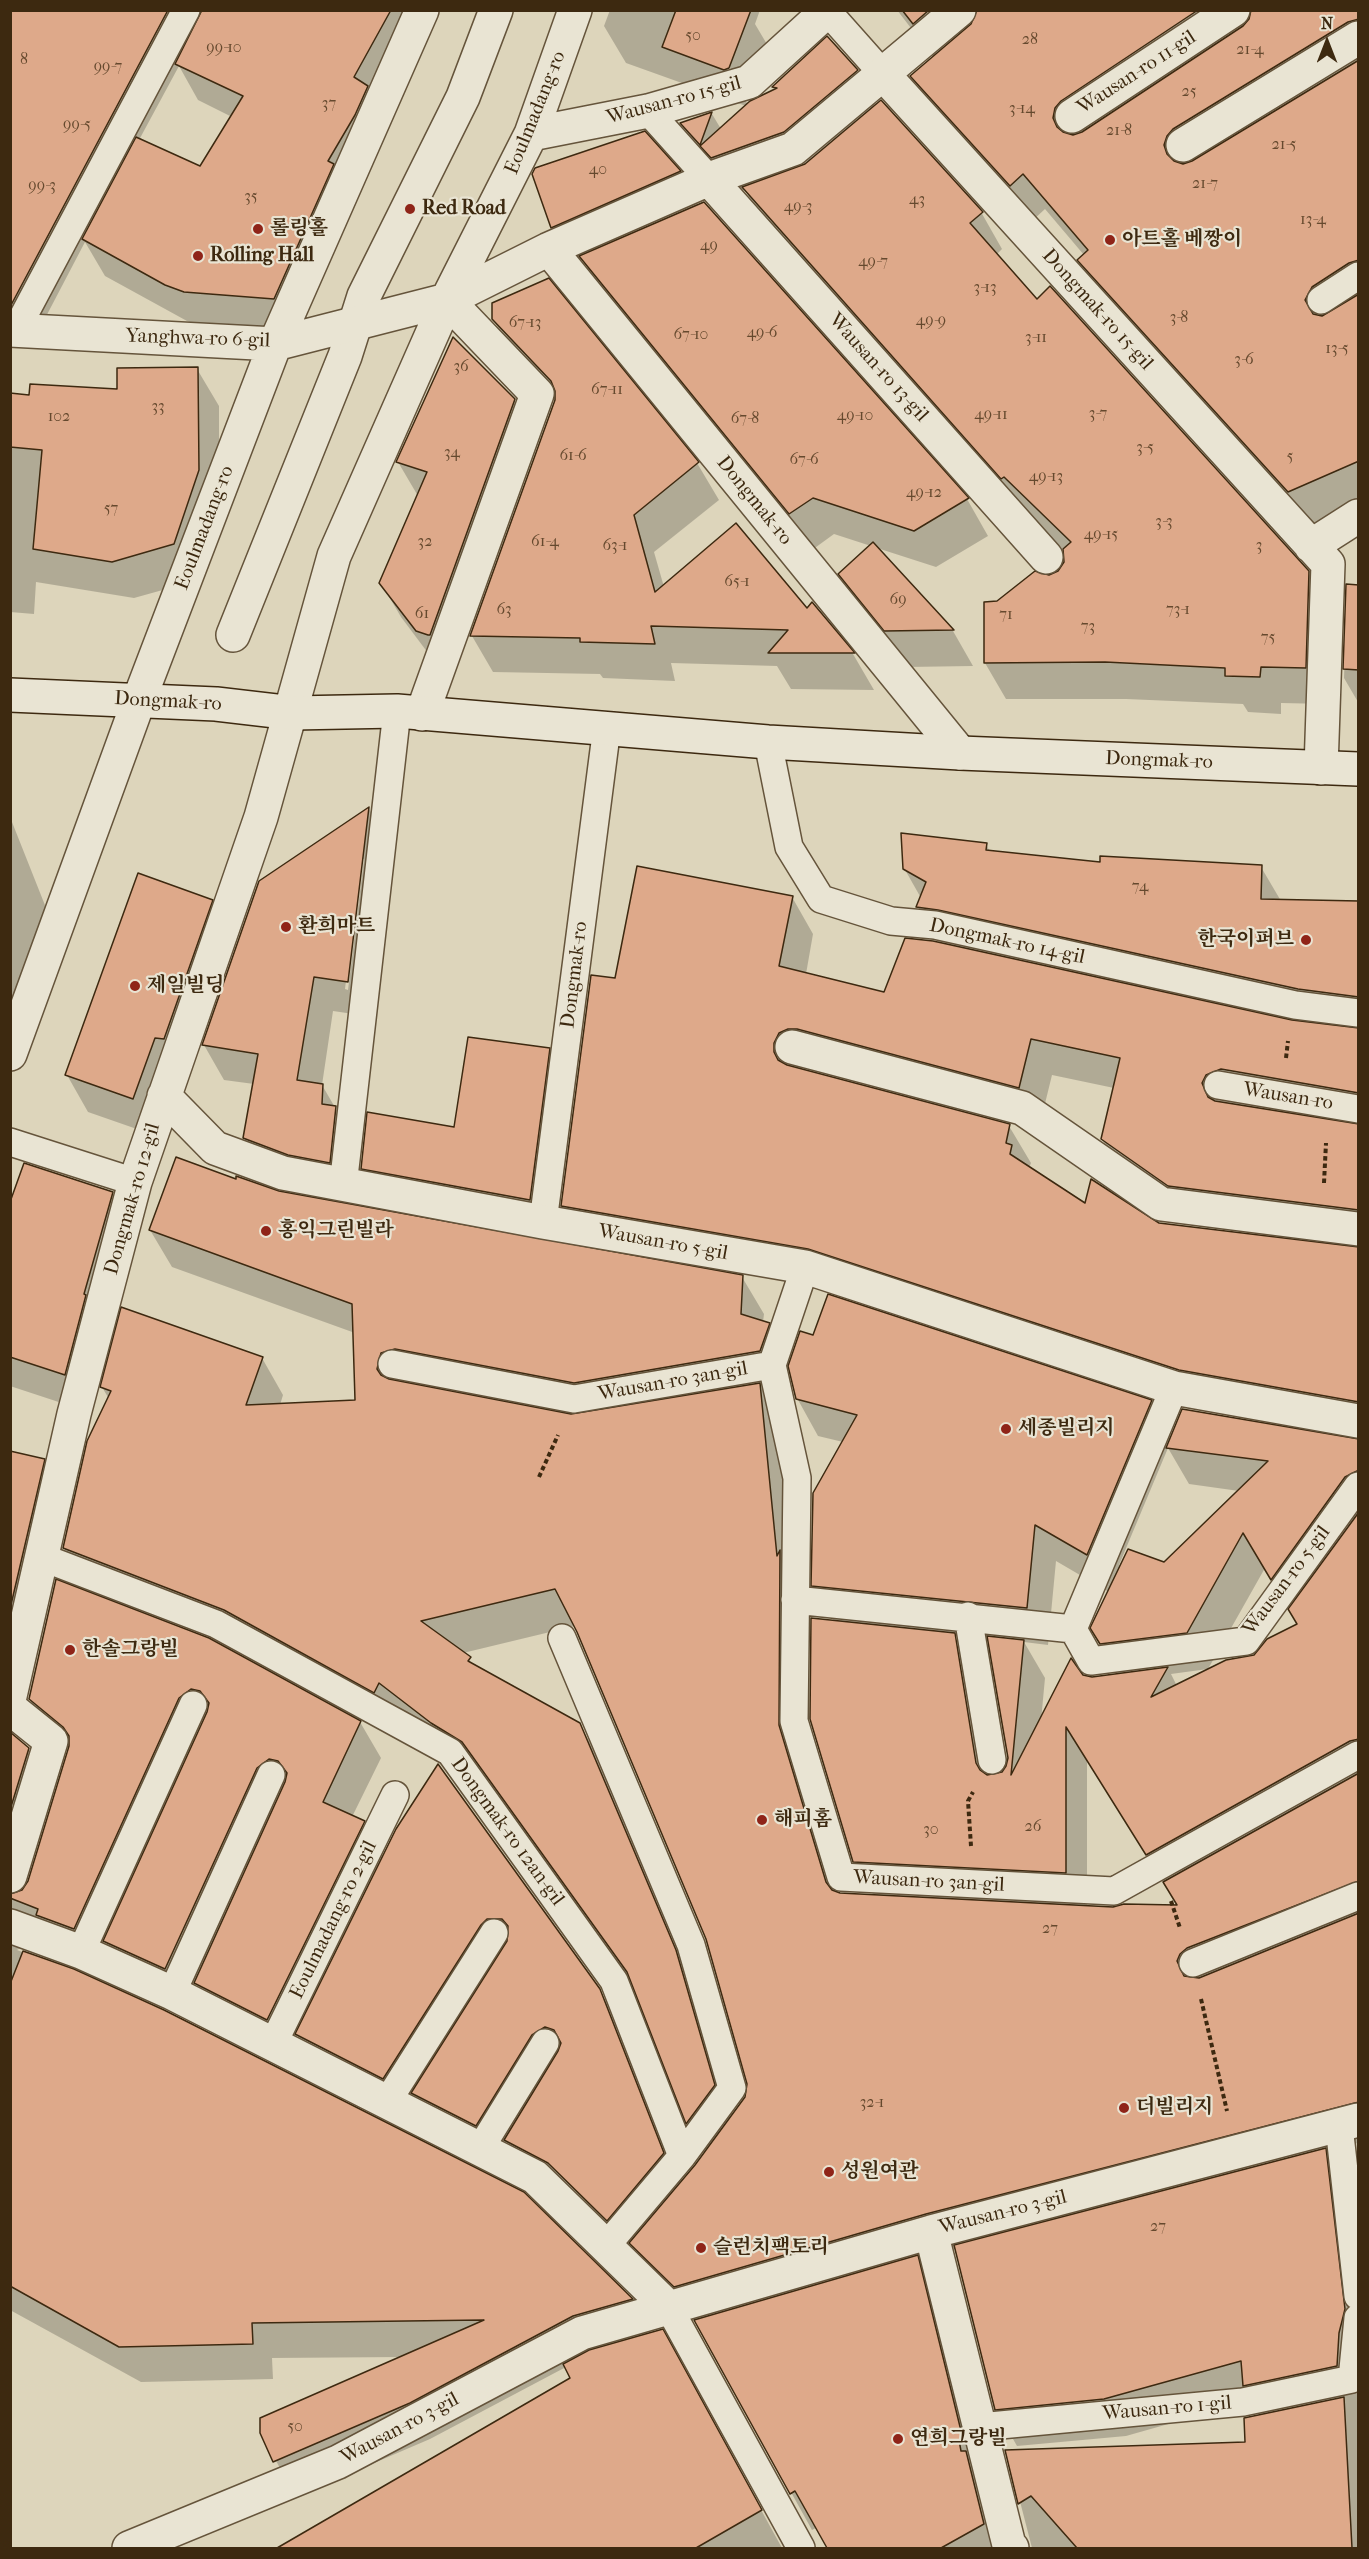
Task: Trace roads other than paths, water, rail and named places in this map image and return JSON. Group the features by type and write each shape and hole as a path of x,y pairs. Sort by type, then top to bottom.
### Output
{"street":[{"name":"Eoulmadang-ro","path":"10,1054 139,700 275,344 422,10"},
{"path":"233,635 345,356 353,324 463,97 496,10"},
{"name":"Eoulmadang-ro","path":"292,713 334,556 447,300 531,134 575,10"},
{"path":"409,712 537,394 447,300 549,249 709,179 793,149 959,10"},
{"name":"Wausan-ro 11-gil","path":"1072,116 1233,10"},
{"name":"Wausan-ro 15-gil","path":"531,134 648,111 749,82 828,11"},
{"path":"1183,145 1359,38"},
{"name":"Dongmak-ro 15-gil","path":"883,74 1328,564 1321,768"},
{"name":"Wausan-ro 13-gil","path":"709,179 1046,557"},
{"name":"Dongmak-ro","path":"549,249 960,753"},
{"name":"Yanghwa-ro 6-gil","path":"13,330 275,344 447,300"},
{"path":"1311,546 1359,516"},
{"name":"Dongmak-ro","path":"10,695 216,704 292,713 409,712 768,742 960,753 1359,769"},
{"name":"Dongmak-ro 12-gil","path":"10,1696 74,1414 135,1182 261,817 292,713"},
{"path":"792,1047 1022,1108 1161,1204 1359,1229"},
{"name":"Wausan-ro 5-gil","path":"164,1096 215,1148 283,1173 343,1186 805,1267 1174,1388 1359,1422"},
{"path":"10,1708 51,1742 20,1814 10,1876"},
{"path":"10,1926 81,1952 172,1993 534,2177 669,2308"},
{"name":"Wausan-ro 3-gil","path":"129,2548 338,2462 582,2333 931,2232 1349,2123"},
{"path":"931,2232 1007,2547"}],"lane":[{"name":"Yanghwa-ro 6-gil","path":"13,330 186,10"},
{"path":"828,11 883,74"},
{"path":"648,111 709,179"},
{"path":"1321,300 1359,276"},
{"path":"343,1186 409,712"},
{"name":"Dongmak-ro","path":"543,1222 607,727"},
{"name":"Dongmak-ro 14-gil","path":"768,742 789,847 821,899 891,921 935,925 1295,1005 1359,1013"},
{"name":"Wausan-ro","path":"1218,1085 1279,1097 1359,1108"},
{"path":"10,1142 135,1182"},
{"name":"Wausan-ro 3an-gil","path":"805,1267 772,1365 797,1478 794,1721 841,1877 1114,1892 1359,1755"},
{"name":"Wausan-ro 3an-gil","path":"392,1364 574,1399 772,1365"},
{"path":"795,1600 968,1616 1073,1629 1174,1388"},
{"name":"Wausan-ro 5-gil","path":"1073,1629 1091,1661 1246,1641 1359,1486"},
{"name":"Dongmak-ro 12an-gil","path":"41,1557 216,1624 450,1752 614,1981 682,2156"},
{"path":"968,1616 992,1760"},
{"path":"562,1638 691,1945 732,2088 682,2156 606,2246"},
{"path":"81,1952 193,1705"},
{"path":"172,1993 271,1775"},
{"name":"Eoulmadang-ro 2-gil","path":"273,2044 395,1795"},
{"path":"1193,1963 1359,1896"},
{"path":"387,2102 494,1933"},
{"path":"480,2149 545,2043"},
{"name":"Wausan-ro 3-gil","path":"1349,2123 1359,2296"},
{"path":"669,2308 801,2548"},
{"name":"Wausan-ro 1-gil","path":"979,2427 1243,2402 1355,2386 1359,2318"}],"place":[{"name":"Red Road","path":"410,209"},
{"name":"롤링홀","path":"258,229"},
{"name":"아트홀 베짱이","path":"1110,240"},
{"name":"Rolling Hall","path":"198,256"},
{"name":"환희마트","path":"286,927"},
{"name":"한국이퍼브","path":"1306,940"},
{"name":"제일빌딩","path":"135,986"},
{"name":"홍익그린빌라","path":"266,1231"},
{"name":"세종빌리지","path":"1006,1429"},
{"name":"한솔그랑빌","path":"70,1650"},
{"name":"해피홈","path":"762,1820"},
{"name":"더빌리지","path":"1124,2108"},
{"name":"성원여관","path":"829,2172"},
{"name":"슬런치팩토리","path":"701,2248"},
{"name":"연희그랑빌","path":"898,2439"}]}
